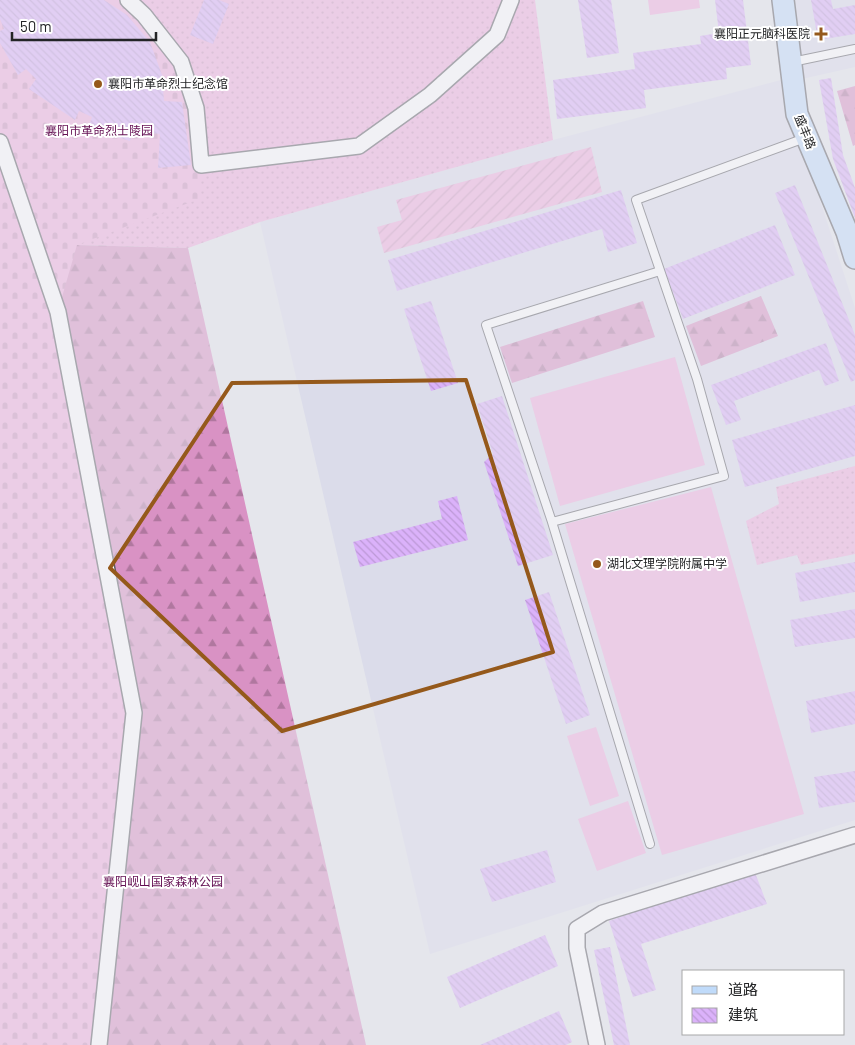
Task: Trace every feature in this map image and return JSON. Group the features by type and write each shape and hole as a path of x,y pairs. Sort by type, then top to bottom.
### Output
{"street":[{"path":"128,0 144,15 181,62 196,108 201,165 359,146 430,95 497,35 511,0"},
{"name":"盛丰路","path":"783,0 797,114 848,232 855,258"},
{"path":"0,142 58,312 134,713 99,1045"},
{"path":"597,1045 577,948 577,929 604,913 855,835"}],"lane":[{"path":"790,62 855,49"},
{"path":"552,522 724,476 697,379 636,200 807,137"},
{"path":"650,844 552,522 486,326 660,270"}],"highlighted area":[{"path":"466,380 553,652 282,731 110,568 232,383"}],"shaded area":[{"name":"襄阳正元脑科医院","path":"783,0 855,0 855,67 793,81"},
{"name":"湖北文理学院附属中学","path":"781,80 855,308 855,820 430,954 260,222 553,140"}],"green space":[{"path":"0,0 535,0 553,140 260,222 188,248 77,245"},
{"name":"襄阳市革命烈士陵园","path":"0,0 128,0 181,62 201,165 199,199 77,245 58,311 134,713 99,1045 0,1045"},
{"path":"648,0 699,0 700,8 650,15"},
{"path":"855,86 855,145 853,146 837,91"},
{"name":"襄阳岘山国家森林公园","path":"0,107 77,245 188,248 366,1045 0,1045"},
{"path":"591,147 602,192 384,253 377,227 402,220 396,200"},
{"path":"761,296 778,336 701,366 686,326"},
{"path":"643,301 655,337 512,383 500,347"},
{"path":"675,357 705,465 560,506 530,398"},
{"path":"855,466 855,554 801,565 797,555 757,565 746,521 779,504 776,487"},
{"path":"711,487 804,814 662,855 565,524"},
{"path":"596,727 619,796 590,806 567,736"},
{"path":"628,801 646,853 597,871 578,819"}],"building":[{"name":"襄阳市革命烈士纪念馆","path":"0,0 104,0 127,15 150,42 162,75 164,101 182,102 191,165 158,168 160,134 133,131 130,141 88,128 92,117 79,111 75,120 29,89 36,79 26,69 18,75 0,43 0,31 4,29 0,19"},
{"path":"204,0 219,0 229,4 213,44 190,35"},
{"path":"578,0 611,0 619,53 587,58"},
{"path":"715,0 743,0 751,65 726,68 727,79 644,90 646,108 557,119 553,80 635,69 633,53 701,44 700,36 719,33"},
{"path":"811,0 831,0 833,9 855,5 855,34 818,40"},
{"path":"831,78 843,155 855,188 855,218 833,159 819,80"},
{"path":"795,185 855,335 855,380 851,382 775,193"},
{"path":"621,190 637,243 608,252 602,229 397,291 388,260"},
{"path":"775,225 795,275 683,319 664,269"},
{"path":"431,301 458,383 431,391 404,309"},
{"path":"826,343 839,381 825,386 819,370 734,401 741,420 726,425 711,385"},
{"path":"502,396 553,555 518,566 484,462 493,454 477,404"},
{"path":"855,405 855,456 745,487 732,440"},
{"path":"457,496 468,540 360,567 353,542 442,519 438,501"},
{"path":"855,562 855,592 800,602 795,573"},
{"path":"549,592 590,715 566,724 525,600"},
{"path":"855,609 855,638 795,647 790,620"},
{"path":"855,691 855,724 811,733 806,701"},
{"path":"855,771 855,802 819,808 814,777"},
{"path":"547,850 556,882 492,902 480,869"},
{"path":"754,870 767,904 641,944 656,990 633,997 609,921"},
{"path":"545,935 558,966 460,1008 447,977"},
{"path":"610,947 630,1045 614,1045 594,950"},
{"path":"559,1011 572,1042 566,1045 480,1045"}],"place":[{"name":"襄阳正元脑科医院","path":"821,34"},
{"name":"襄阳市革命烈士纪念馆","path":"98,84"},
{"name":"湖北文理学院附属中学","path":"597,564"}]}
